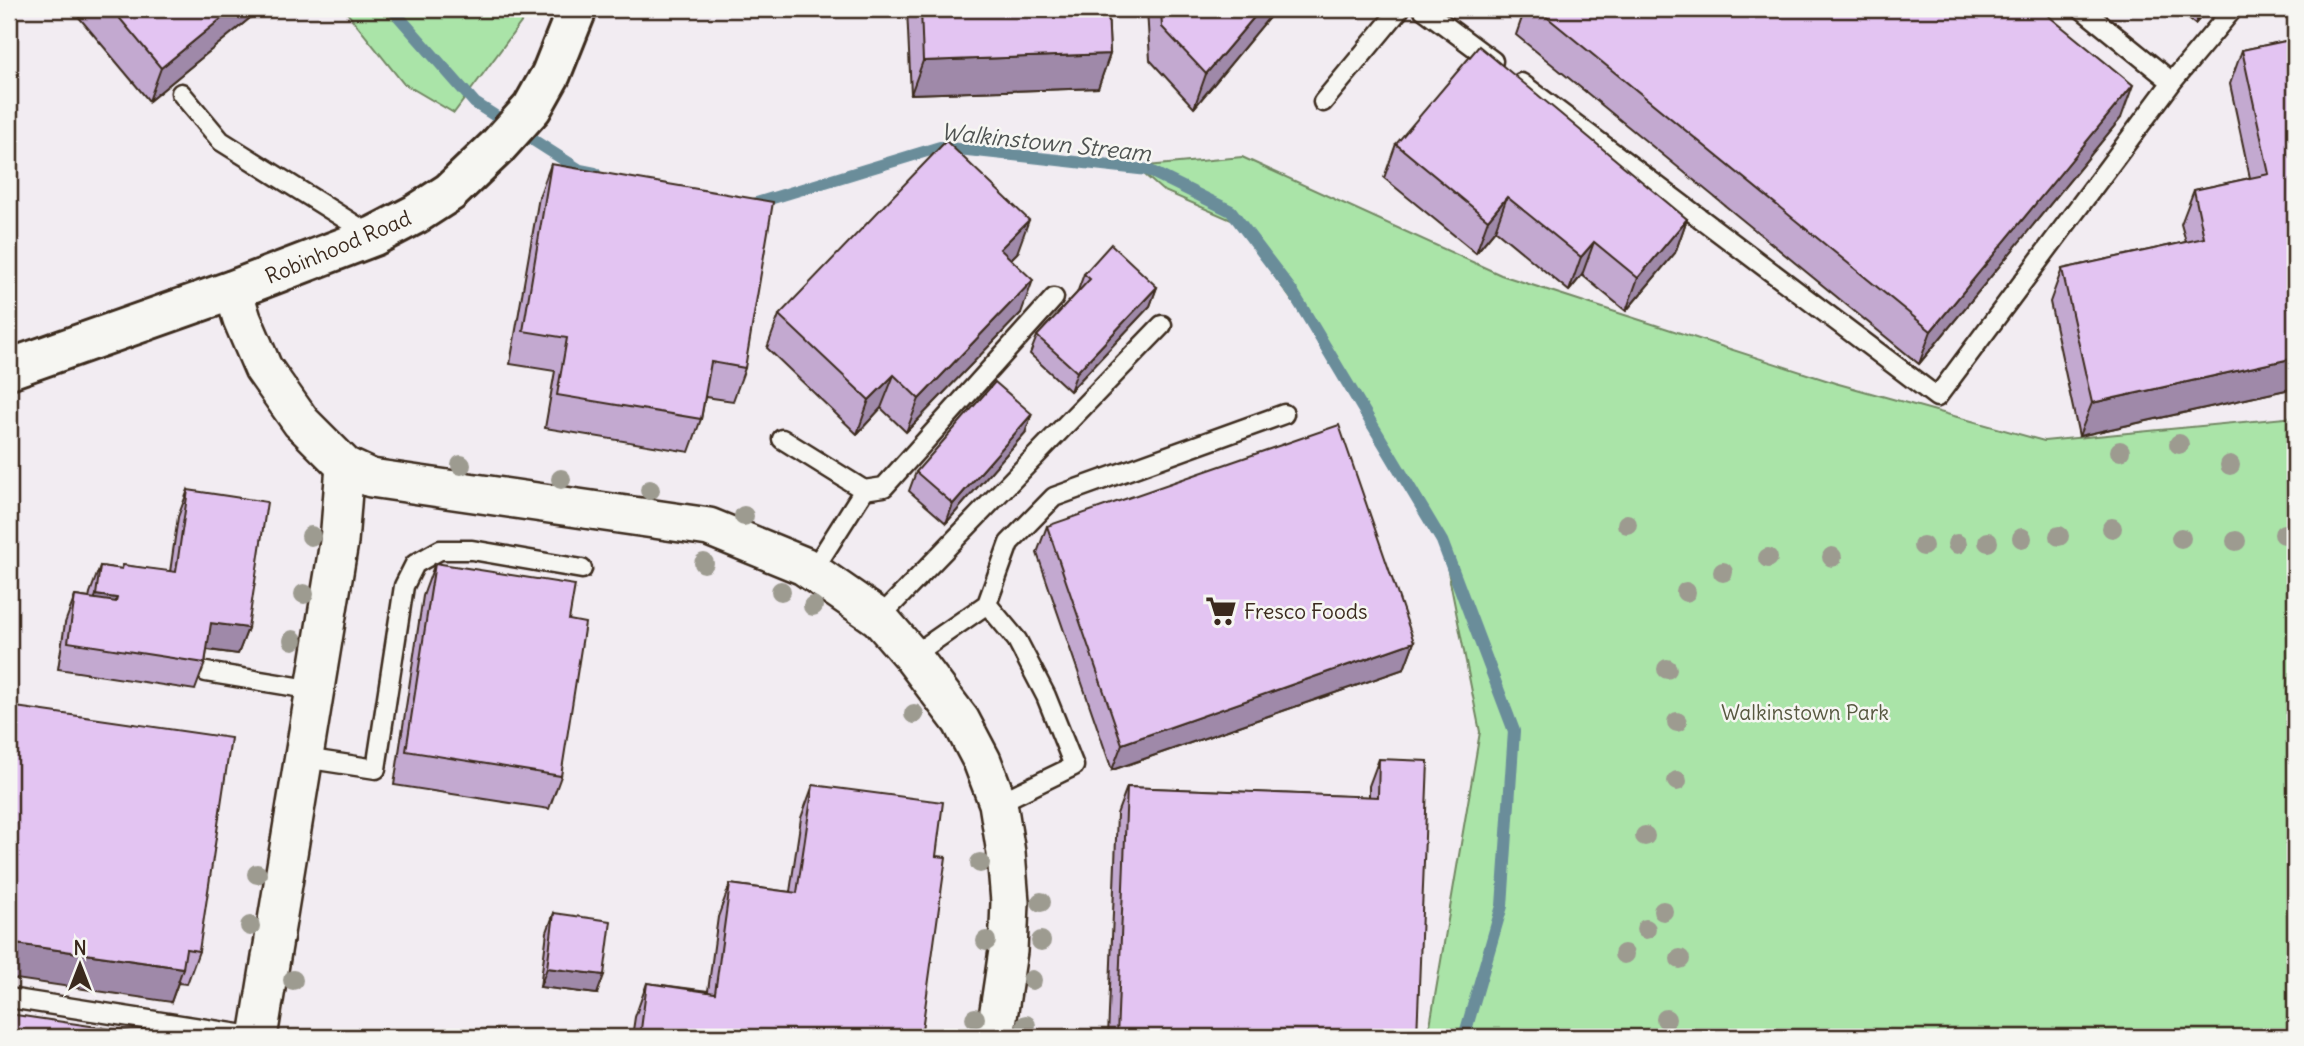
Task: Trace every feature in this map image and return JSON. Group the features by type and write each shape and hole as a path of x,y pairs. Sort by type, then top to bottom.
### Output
{"street":[{"name":"Robinhood Road","path":"9,369 233,290 374,236 416,214 450,192 496,148 532,108 551,74 577,9"},
{"path":"233,290 263,368 301,422 345,466 371,478 709,527 804,566 879,618 912,656 961,721 982,761 998,803 1010,902 1008,951 996,1037"},
{"path":"258,1037 339,542 345,466"}],"lane":[{"path":"1323,102 1400,9"},
{"path":"1423,9 1937,397 2172,82 2232,9"},
{"path":"2082,9 2172,82"},
{"path":"181,93 221,141 374,236"},
{"path":"782,439 864,490 884,488 1054,298"},
{"path":"879,618 1162,325"},
{"path":"912,656 987,604 1009,543 1054,497 1284,414"},
{"path":"813,572 864,490"},
{"path":"304,758 376,769 404,586 415,564 440,550 472,550 582,569"},
{"path":"987,604 1017,640 1046,696 1074,765 998,803"},
{"path":"206,672 315,690"},
{"path":"9,998 258,1037"}],"green space":[{"path":"344,9 531,9 454,113 403,83"},
{"name":"Walkinstown Park","path":"1242,157 1501,275 1835,383 2044,441 2295,417 2295,1037 1428,1037 1480,732 1442,541 1303,316 1236,222 1162,190 1136,167"}],"building":[{"path":"112,9 233,9 161,68"},
{"path":"921,9 1108,9 1110,54 923,61"},
{"path":"1161,9 1261,9 1206,74 1162,27"},
{"path":"1537,9 2040,9 2133,85 1931,331"},
{"path":"2295,39 2295,358 2092,403 2062,269 2204,238 2194,190 2269,174 2242,50"},
{"path":"1479,46 1687,219 1638,278 1594,242 1581,257 1507,197 1488,220 1396,144"},
{"path":"946,141 1029,220 1000,249 1033,280 919,399 894,375 869,400 779,315"},
{"path":"551,164 773,202 745,368 711,362 701,419 557,395 567,338 523,331"},
{"path":"1111,244 1157,287 1077,372 1037,336 1090,279 1084,274"},
{"path":"995,382 1032,414 953,504 916,472"},
{"name":"Fresco Foods","path":"1339,425 1414,642 1122,744 1047,526"},
{"path":"188,490 267,502 248,628 211,623 205,663 68,642 75,596 116,602 117,598 96,595 100,566 122,569 123,565 176,572"},
{"path":"435,563 575,585 569,620 585,623 561,776 406,751"},
{"path":"9,706 231,738 199,951 186,949 183,968 9,943"},
{"path":"1379,759 1428,761 1417,1037 1117,1037 1127,787 1378,797"},
{"path":"813,785 943,802 936,856 946,857 921,1037 640,1037 647,983 715,993 730,884 797,893"},
{"path":"554,913 611,921 604,975 547,968"},
{"path":"9,1014 165,1037 9,1037"}],"waterway":[{"name":"Walkinstown Stream","path":"392,9 475,103 580,170 595,173"},
{"name":"Walkinstown Stream","path":"750,205 940,147 1148,170 1231,211 1294,294 1442,541 1514,731 1502,906 1464,1037"}],"place":[{"name":"Fresco Foods","path":"1221,611"}]}
